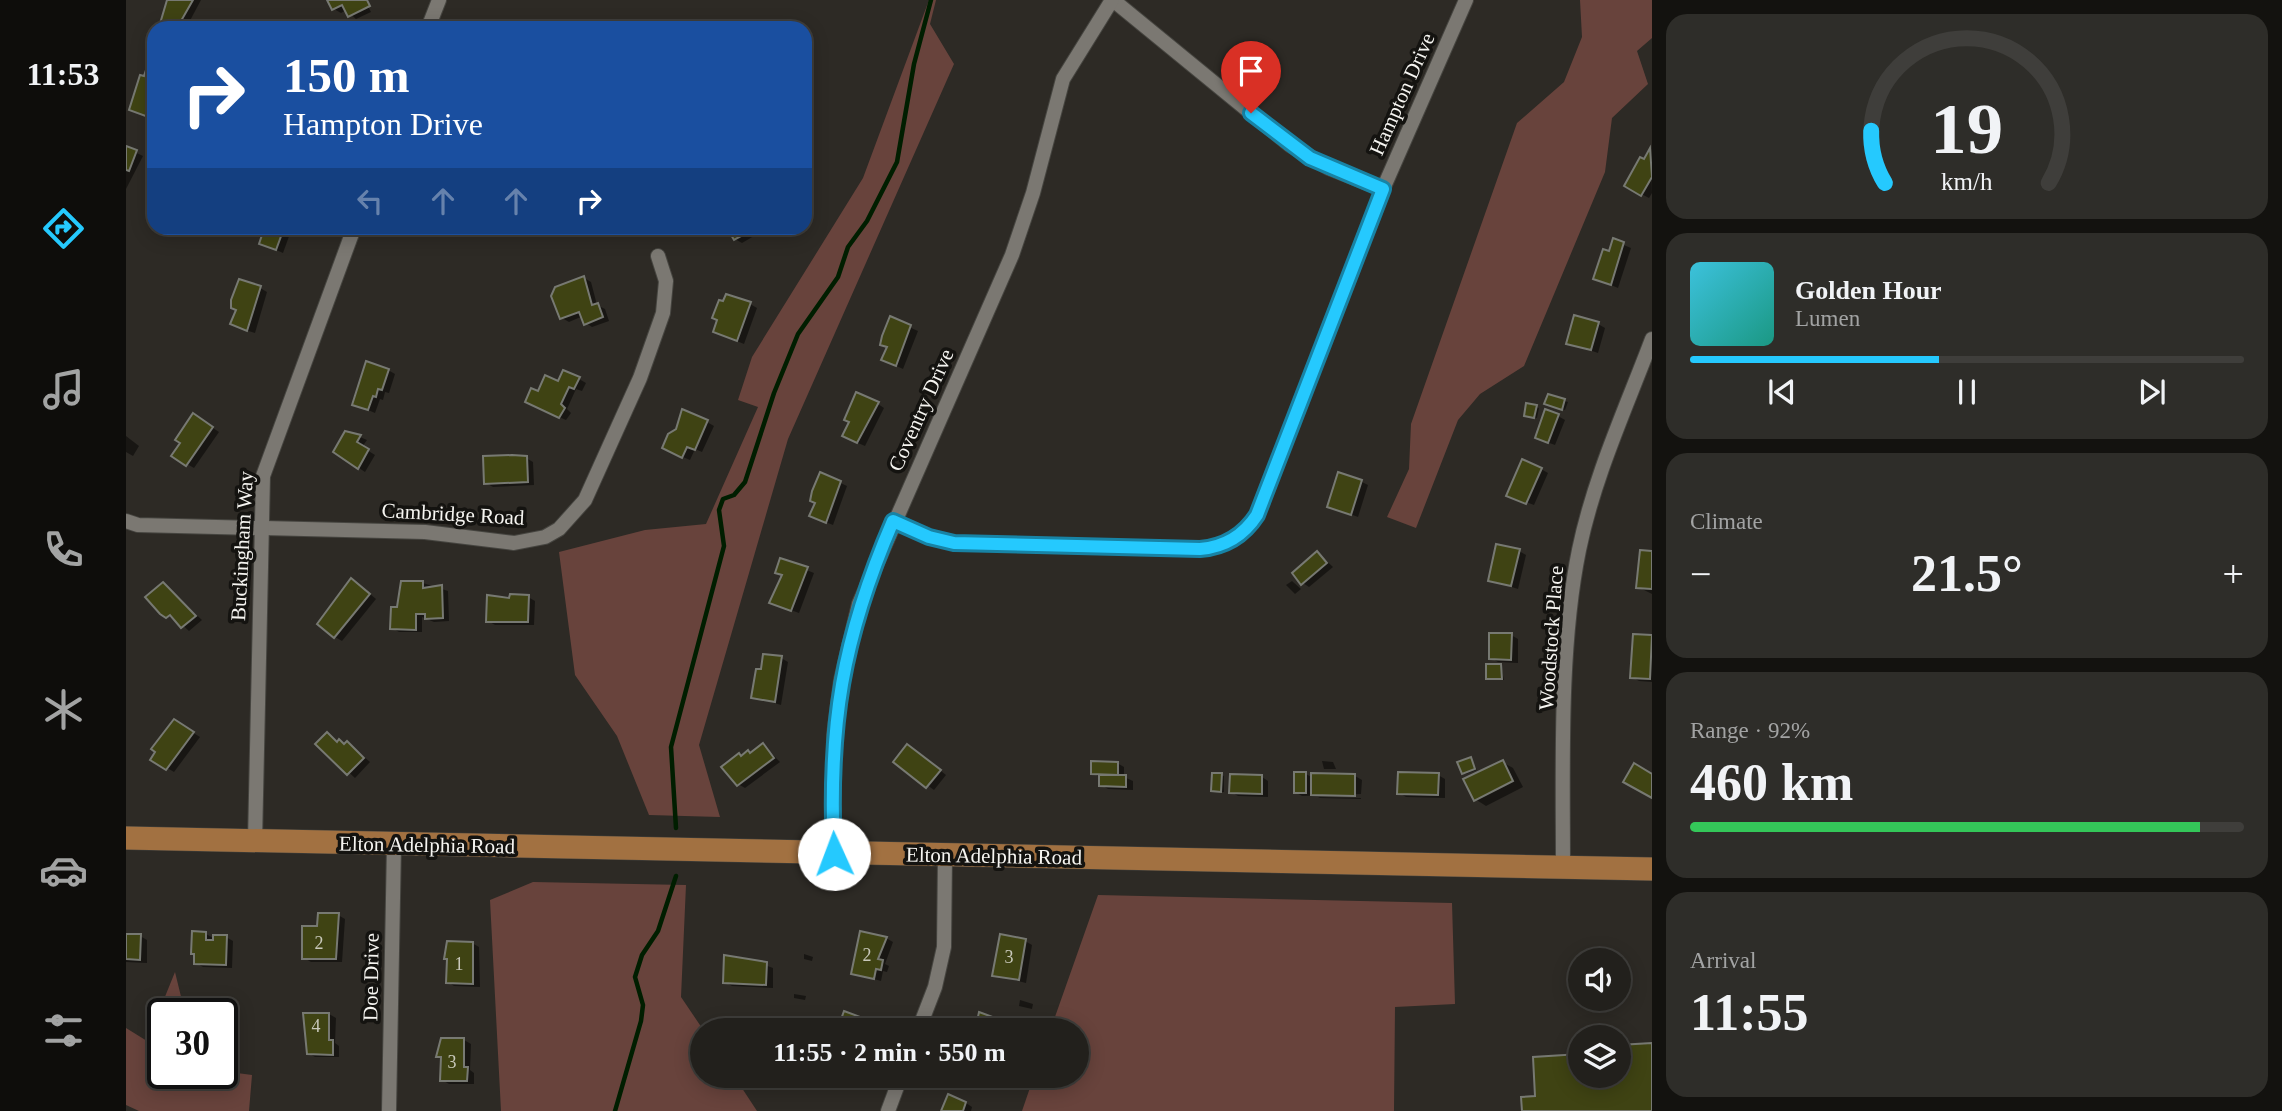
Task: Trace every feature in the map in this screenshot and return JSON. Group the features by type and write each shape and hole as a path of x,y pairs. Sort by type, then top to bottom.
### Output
{"main road":[{"name":"Elton Adelphia Road","path":"126,838 834,854 1158,857 1652,870"}],"street":[{"path":"431,21 439,0"},
{"path":"1112,0 1290,145 1329,168 1383,189"},
{"name":"Coventry Drive","path":"834,854 834,735 841,680 859,604 893,521 1012,256 1033,193 1063,79 1112,0"},
{"name":"Hampton Drive","path":"893,521 929,537 954,543 1200,549 1221,545 1238,537 1257,515 1383,189 1466,0"},
{"name":"Buckingham Way","path":"255,841 262,484 266,465 351,235"},
{"name":"Cambridge Road","path":"126,521 138,524 425,532 514,543 545,537 559,529 585,500 644,365 666,301 666,281 658,256"},
{"name":"Woodstock Place","path":"1563,868 1568,635 1572,593 1591,506 1652,338"},
{"name":"Doe Drive","path":"389,1111 394,845"},
{"path":"923,1018 935,987 944,947 945,856"},
{"path":"887,1111 896,1088"}],"shaded area":[{"path":"929,0 936,0 930,24 954,64 788,439 699,745 720,817 649,815 617,736 575,675 559,552 645,530 706,524 758,407 738,400 752,357 863,178"},
{"path":"1580,0 1652,0 1652,38 1637,51 1648,84 1612,118 1605,172 1524,366 1480,394 1458,420 1416,528 1387,517 1409,469 1411,424 1517,123 1564,82 1582,37"},
{"path":"533,882 686,885 681,997 695,1018 690,1018 690,1088 742,1088 757,1111 501,1111 490,900"},
{"path":"1098,895 1452,903 1455,1004 1395,1007 1394,1111 1022,1111 1030,1088 1089,1088 1089,1018 1055,1018"},
{"path":"175,972 181,998 164,998"},
{"path":"126,1028 147,1041 147,1089 238,1089 238,1073 252,1075 249,1111 139,1111 126,1105"}],"building":[{"path":"167,0 193,0 181,21 161,21"},
{"path":"327,0 367,0 370,6 348,17 342,5 332,10"},
{"path":"147,67 147,117 129,110 140,75 144,76"},
{"path":"126,146 137,150 129,171 126,170"},
{"path":"1650,148 1652,177 1641,196 1624,186 1640,157 1644,159"},
{"path":"262,235 281,235 276,250 259,244"},
{"path":"1613,238 1624,242 1611,285 1593,279 1603,249 1609,251"},
{"path":"584,276 592,305 598,303 603,317 584,325 579,312 560,319 551,296 555,287"},
{"path":"239,279 261,286 247,331 230,324 236,310 231,308 231,300"},
{"path":"726,294 751,302 737,341 713,332 717,320 712,318 719,300 723,301"},
{"path":"1574,315 1599,322 1591,350 1566,344"},
{"path":"890,316 911,325 896,366 881,360 887,347 880,345"},
{"path":"366,361 389,369 382,390 378,389 376,397 373,396 368,410 352,405"},
{"path":"563,370 580,377 574,389 569,387 561,404 565,408 559,418 525,402 531,388 538,391 545,375 558,381"},
{"path":"856,392 879,402 857,443 842,436 849,422 844,420"},
{"path":"1548,394 1565,399 1562,410 1544,404"},
{"path":"1526,403 1537,405 1534,418 1524,416"},
{"path":"682,409 708,420 695,450 687,447 682,458 662,448 668,434 676,429"},
{"path":"1545,409 1559,414 1548,443 1535,438"},
{"path":"193,413 213,427 186,466 171,456 180,443 175,440"},
{"path":"345,431 361,435 357,442 369,449 358,469 333,452"},
{"path":"483,456 527,456 528,482 484,484"},
{"path":"1522,459 1542,468 1526,504 1506,496"},
{"path":"820,472 841,481 826,523 809,516 815,503 810,501 812,491"},
{"path":"1338,472 1362,480 1351,515 1327,507"},
{"path":"1496,544 1520,549 1511,586 1488,581"},
{"path":"1640,550 1652,551 1652,589 1636,588"},
{"path":"1317,551 1327,563 1301,585 1292,573"},
{"path":"780,558 808,567 791,611 769,603 782,575 775,573"},
{"path":"351,578 370,594 334,638 317,624"},
{"path":"401,581 423,581 423,588 442,585 443,618 425,619 425,614 416,614 416,630 390,629 391,607 397,607"},
{"path":"163,582 196,616 181,628 170,615 166,618 160,614 145,597"},
{"path":"510,594 529,595 528,622 486,622 487,595 509,598"},
{"path":"1489,633 1512,633 1511,660 1489,659"},
{"path":"1633,634 1652,635 1650,679 1630,678"},
{"path":"763,654 782,656 775,702 751,698 756,669 761,669"},
{"path":"1486,664 1501,664 1502,679 1486,679"},
{"path":"174,719 194,732 166,770 150,760 155,752 151,749"},
{"path":"327,732 337,742 339,739 344,744 347,741 364,758 347,775 315,744"},
{"path":"763,743 774,758 737,786 721,767 739,753 741,756 748,750 750,753"},
{"path":"907,744 941,770 926,788 893,762"},
{"path":"1471,757 1475,769 1462,774 1457,762"},
{"path":"1503,760 1513,781 1474,801 1463,779"},
{"path":"1091,761 1118,762 1118,775 1091,774"},
{"path":"1634,763 1652,774 1652,798 1623,782"},
{"path":"1294,772 1306,772 1306,793 1294,793"},
{"path":"1398,772 1439,773 1438,795 1397,794"},
{"path":"1212,773 1222,773 1221,792 1211,791"},
{"path":"1311,773 1355,774 1355,796 1311,795"},
{"path":"1230,774 1262,775 1262,794 1229,793"},
{"path":"1099,775 1126,775 1126,787 1099,786"},
{"path":"318,913 339,913 336,959 302,959 302,926 317,926"},
{"path":"192,931 206,932 206,940 213,940 213,935 227,935 226,965 194,964 194,954 191,954"},
{"path":"860,931 887,937 878,959 883,960 881,970 876,969 874,979 851,974"},
{"path":"126,934 141,934 140,960 126,959"},
{"path":"1000,934 1026,939 1019,980 992,976"},
{"path":"447,941 473,942 473,984 446,983 447,959 444,959"},
{"path":"724,955 767,962 766,985 723,983"},
{"path":"844,1011 863,1018 842,1018"},
{"path":"979,1012 995,1018 978,1018"},
{"path":"303,1013 329,1013 329,1040 333,1040 333,1055 307,1054"},
{"path":"441,1038 464,1038 467,1081 440,1081 441,1057 436,1057"},
{"path":"1652,1043 1652,1111 1522,1111 1521,1097 1535,1096 1533,1057 1568,1055 1568,1088 1631,1088 1631,1044"},
{"path":"948,1094 966,1102 963,1111 941,1111"}],"waterway":[{"path":"676,828 671,747 724,546 719,510 723,499 734,495 745,482 774,393 798,334 838,277 848,247 867,221 897,162 914,64 931,0"},
{"path":"615,1111 641,1021 643,1005 635,977 642,955 658,931 676,876"}],"route":[{"path":"834,854 834,735 841,680 859,604 893,521 929,537 954,543 1200,549 1221,545 1238,537 1257,515 1383,189 1310,158 1251,113"}]}
